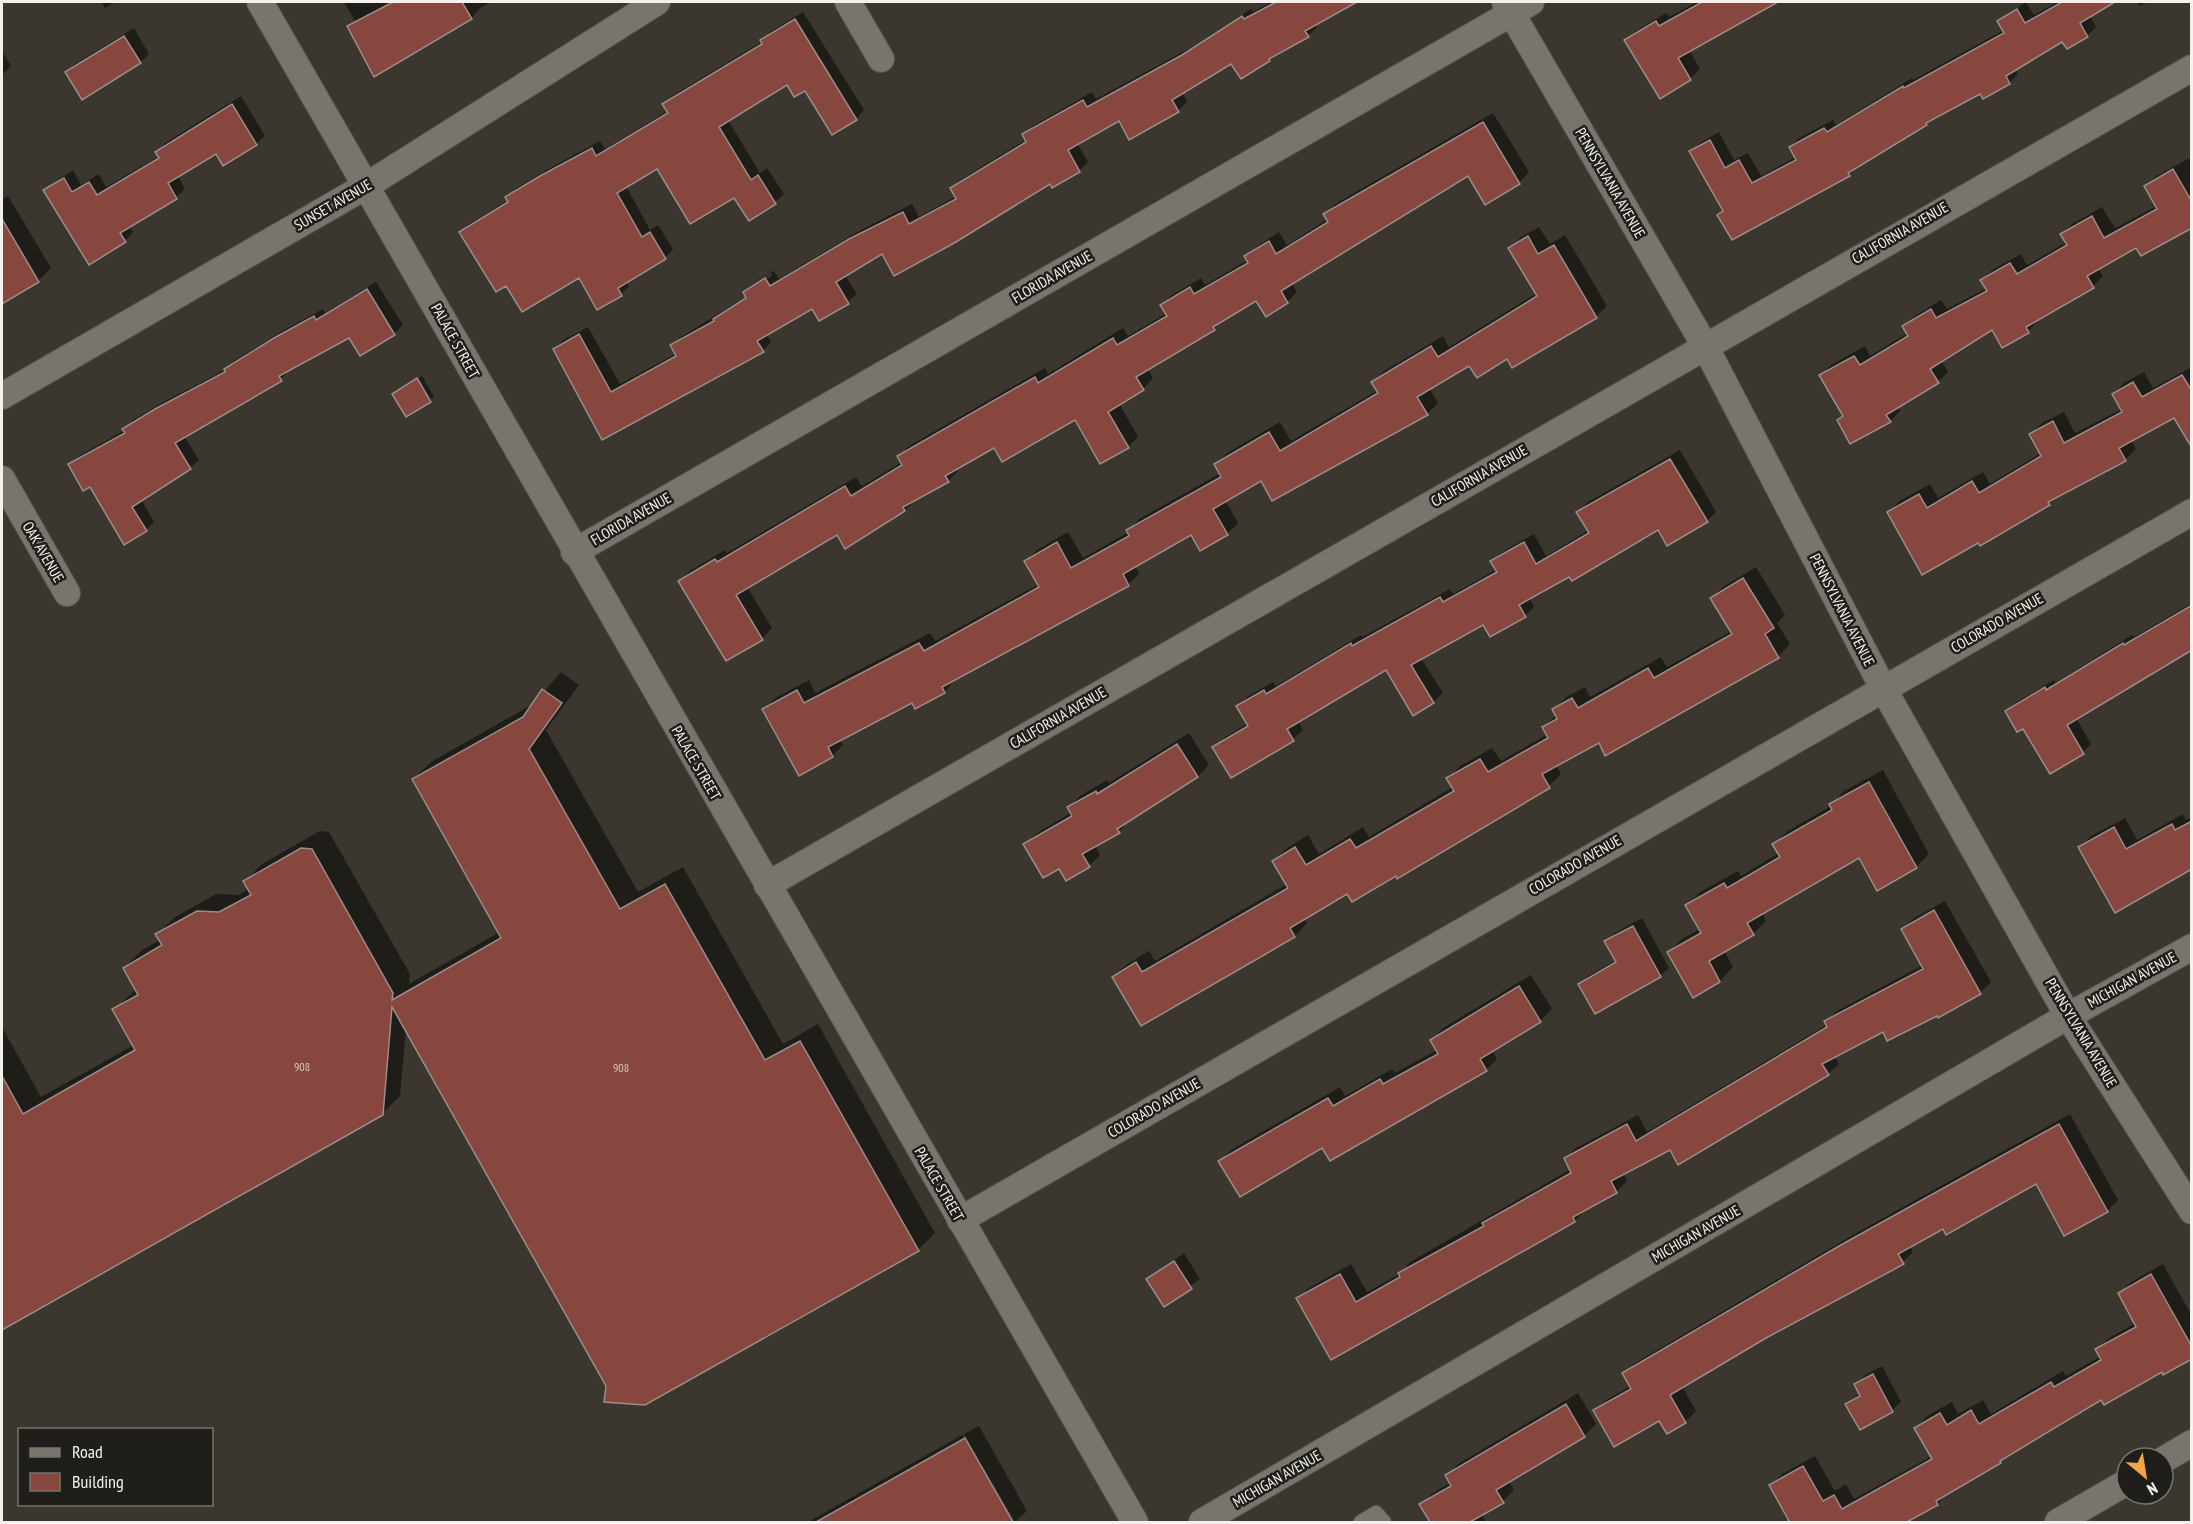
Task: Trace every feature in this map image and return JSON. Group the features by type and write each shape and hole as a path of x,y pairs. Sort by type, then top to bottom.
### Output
{"street":[{"name":"PALACE STREET","path":"260,2 574,552 1135,1522"},
{"name":"SUNSET AVENUE","path":"2,396 366,186 657,2"},
{"path":"848,2 881,59"},
{"name":"PENNSYLVANIA AVENUE","path":"1516,5 1705,346 1883,688 2068,1016 2192,1211"},
{"name":"FLORIDA AVENUE","path":"574,552 1516,5"},
{"name":"CALIFORNIA AVENUE","path":"767,885 2192,68"},
{"name":"OAK AVENUE","path":"2,479 67,593"},
{"name":"COLORADO AVENUE","path":"960,1220 2192,512"},
{"name":"MICHIGAN AVENUE","path":"1202,1522 2068,1016 2192,947"},
{"path":"2175,1453 2192,1443"},
{"path":"2058,1522 2115,1489"}],"lane":[{"path":"1361,1522 1376,1514 1384,1522"}],"building":[{"path":"393,2 462,2 472,19 374,77 347,26"},
{"path":"1276,2 1357,2 1305,31 1309,37 1269,59 1270,61 1241,79 1231,64 1172,100 1179,112 1129,140 1119,121 1068,150 1080,172 1052,188 1050,184 956,242 894,276 882,254 836,282 849,304 819,321 812,309 757,341 764,352 602,440 553,349 579,334 611,392 676,356 670,345 714,321 713,319 746,298 743,292 765,278 770,286 849,239 903,212 909,224 956,199 950,188 1026,142 1022,134 1083,100 1087,107 1182,55 1242,16 1244,19"},
{"path":"1702,2 1778,2 1678,58 1691,80 1660,99 1624,40 1656,21 1659,26"},
{"path":"2062,2 2115,2 2080,23 2088,37 2067,49 2062,42 2006,76 2010,84 1983,99 1980,94 1926,123 1927,125 1848,173 1850,176 1732,240 1717,215 1723,211 1689,151 1710,140 1725,168 1739,160 1752,183 1796,160 1789,147 1824,128 1827,132 1903,86 1904,88 2004,33 1997,21 2017,9 2025,23"},
{"path":"795,19 857,120 832,135 805,91 794,97 787,85 719,127 751,180 758,175 776,204 749,221 734,198 690,224 657,169 617,193 642,237 650,232 666,259 618,288 622,296 597,310 579,278 522,312 506,286 496,292 459,232 508,202 505,197 540,176 592,148 596,156 668,113 662,104 762,44 760,40"},
{"path":"124,36 141,63 82,100 65,72"},
{"path":"232,104 257,145 223,166 216,154 168,183 177,199 120,233 126,242 89,265 43,190 64,178 72,192 89,182 97,195 159,158 155,152"},
{"path":"1483,122 1520,184 1485,205 1468,176 1281,291 1288,303 1266,317 1256,301 1213,327 1215,330 1136,377 1144,390 1108,412 1129,448 1100,464 1075,420 1002,462 994,448 945,476 949,482 903,507 905,511 845,549 837,535 736,595 763,640 726,661 678,581 715,559 717,562 845,486 851,496 902,465 897,456 1035,377 1038,383 1113,338 1117,345 1167,316 1160,305 1190,287 1194,294 1248,263 1244,256 1269,241 1276,254 1328,222 1323,214"},
{"path":"2173,169 2192,202 2192,228 2141,256 2136,248 2087,276 2094,288 2026,327 2029,333 2002,348 1992,330 1930,369 1939,383 1886,415 1891,422 1850,444 1837,420 1843,416 1819,375 1854,356 1860,365 1908,336 1902,326 1931,309 1936,318 1987,291 1980,280 2010,263 2017,274 2067,245 2060,234 2092,216 2104,238 2157,209 2144,186"},
{"path":"2,219 39,282 2,304"},
{"path":"1528,236 1538,254 1554,245 1597,318 1512,368 1507,359 1477,378 1469,366 1417,397 1428,415 1272,501 1261,481 1213,509 1228,535 1200,551 1191,535 1123,574 1129,586 942,687 945,693 915,709 912,703 828,747 833,757 799,776 762,709 797,690 804,703 919,643 924,651 1039,587 1024,561 1057,542 1071,568 1129,536 1126,530 1221,477 1214,464 1269,432 1280,451 1378,393 1371,382 1431,346 1438,357 1537,296 1508,248"},
{"path":"367,289 395,335 360,356 349,338 279,376 282,381 175,443 191,469 132,507 147,531 124,545 90,487 83,491 68,464 125,433 122,429 155,409 225,372 224,369 274,338 314,316 316,320"},
{"path":"2182,375 2192,391 2192,448 2174,418 2119,448 2126,461 2048,502 2050,505 1980,546 1978,543 1922,575 1887,512 1919,494 1927,508 1972,481 1979,493 2041,456 2029,434 2053,421 2064,443 2122,412 2112,394 2133,382 2142,397"},
{"path":"417,378 431,402 406,417 392,394"},
{"path":"1670,459 1708,522 1667,546 1658,530 1572,581 1569,577 1519,605 1526,617 1490,637 1483,625 1411,665 1434,703 1413,716 1386,670 1287,729 1294,741 1231,778 1212,747 1248,726 1236,706 1264,690 1266,694 1351,643 1352,646 1440,597 1443,602 1497,572 1490,561 1524,542 1536,564 1589,533 1576,512"},
{"path":"1743,578 1774,628 1765,634 1779,658 1605,756 1599,743 1542,774 1550,788 1397,879 1396,876 1352,902 1347,894 1290,928 1295,937 1141,1026 1112,977 1136,962 1142,972 1288,888 1272,861 1295,847 1306,865 1350,839 1356,848 1454,791 1446,778 1480,759 1488,772 1548,738 1542,727 1557,719 1552,709 1572,698 1578,708 1648,668 1654,678 1732,634 1710,598"},
{"path":"2192,605 2192,650 2067,725 2084,754 2050,774 2023,729 2017,732 2005,711 2045,687 2046,690 2123,643 2124,645"},
{"path":"542,689 562,703 529,749 620,909 665,884 765,1060 800,1041 919,1251 645,1405 604,1402 606,1386 392,1007 383,1115 2,1330 2,1076 23,1114 135,1050 112,1009 138,995 123,968 162,945 155,934 197,911 219,912 251,895 243,881 301,848 312,849 393,993 392,1000 501,938 412,779 523,717"},
{"path":"1177,744 1198,777 1117,829 1120,833 1082,854 1090,867 1066,881 1059,869 1043,878 1023,844 1072,816 1067,807 1096,791 1097,794"},
{"path":"1869,782 1917,868 1877,891 1859,858 1747,923 1754,935 1709,961 1720,982 1693,998 1667,952 1701,933 1685,905 1724,883 1727,888 1780,857 1772,844 1832,810 1829,804"},
{"path":"2192,821 2192,869 2115,913 2078,847 2114,827 2126,849 2172,824 2175,830"},
{"path":"1934,910 1981,994 1938,1018 1937,1016 1887,1041 1883,1032 1822,1064 1829,1075 1678,1165 1670,1150 1611,1181 1617,1193 1573,1217 1575,1222 1331,1360 1296,1298 1340,1274 1356,1302 1400,1277 1398,1273 1484,1226 1482,1223 1571,1173 1564,1158 1627,1124 1636,1141 1827,1027 1824,1021 1923,969 1901,929"},
{"path":"1633,926 1661,977 1595,1014 1578,984 1616,962 1604,941"},
{"path":"1519,986 1541,1022 1480,1059 1487,1071 1330,1161 1322,1148 1240,1197 1218,1161 1328,1098 1333,1106 1380,1079 1383,1084 1438,1054 1430,1040"},
{"path":"2059,1124 2108,1212 2064,1236 2036,1184 1946,1235 1943,1229 1898,1254 1904,1264 1766,1338 1670,1395 1686,1423 1667,1434 1659,1421 1614,1447 1593,1410 1631,1389 1622,1373 1839,1246"},
{"path":"1174,1261 1192,1289 1164,1307 1146,1279"},
{"path":"2151,1274 2192,1347 2192,1359 2163,1375 2162,1372 2104,1405 2101,1400 1936,1501 1938,1505 1907,1522 1786,1522 1789,1521 1769,1485 1803,1466 1823,1501 1834,1495 1842,1509 1932,1459 1914,1428 1940,1413 1947,1425 1971,1410 1979,1424 2051,1382 2054,1387 2101,1360 2095,1349 2136,1327 2118,1293"},
{"path":"1873,1374 1893,1412 1860,1430 1845,1404 1860,1396 1854,1384"},
{"path":"1566,1404 1585,1437 1496,1490 1504,1503 1470,1522 1430,1522 1419,1504 1451,1486 1445,1475"},
{"path":"965,1438 1013,1522 816,1522"}]}
